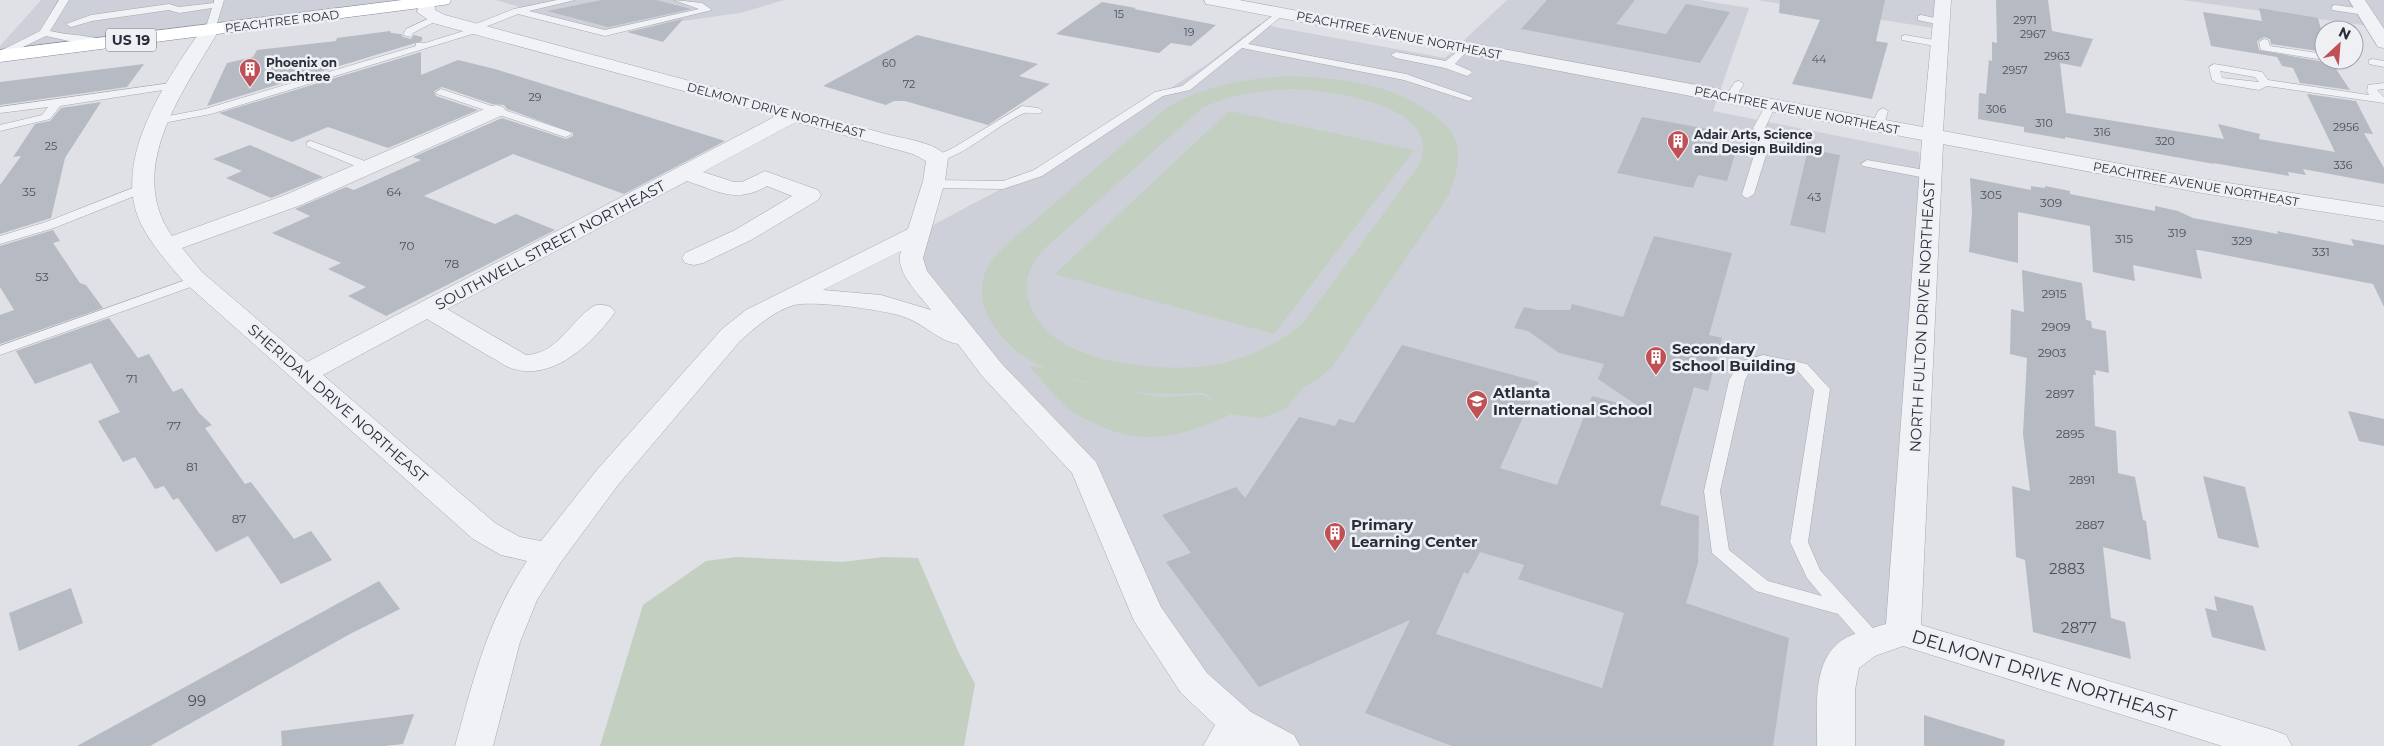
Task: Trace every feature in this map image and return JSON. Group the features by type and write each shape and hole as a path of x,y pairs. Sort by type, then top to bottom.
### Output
{"highway":[{"name":"PEACHTREE ROAD","path":"210,30 434,5"},
{"name":"US 19","path":"0,56 210,30"}],"street":[{"name":"PEACHTREE AVENUE NORTHEAST","path":"1212,0 1465,48 1735,91 1771,105 1880,118 1933,135 2212,188 2384,214"},
{"name":"DELMONT DRIVE NORTHEAST","path":"434,5 474,29 920,150 937,158"},
{"path":"2361,6 2384,43"},
{"name":"NORTH FULTON DRIVE NORTHEAST","path":"1888,637 1931,176 1936,21"},
{"name":"SHERIDAN DRIVE NORTHEAST","path":"210,30 149,139 141,176 149,215 168,246 197,280 484,531 512,547 549,554"},
{"path":"168,246 221,229 496,111"},
{"name":"SOUTHWELL STREET NORTHEAST","path":"305,374 794,115"},
{"path":"937,158 933,184 911,258 915,272 992,370 1085,469 1146,612 1230,735 1281,746"},
{"path":"686,173 732,190 746,189 765,178 810,195 743,236 694,258"},
{"path":"474,746 502,642 521,597 549,554 607,478 731,335 755,315 918,233"},
{"path":"790,297 856,300 894,306 930,319 970,342"},
{"path":"428,309 521,363 531,364 559,355 602,312"},
{"name":"DELMONT DRIVE NORTHEAST","path":"1888,637 2273,746"},
{"path":"1836,746 1839,677 1845,659 1888,637"}],"lane":[{"path":"46,30 64,0"},
{"path":"158,121 207,112 423,46 474,29 518,10 570,0"},
{"path":"518,10 604,33 708,10 699,5 679,0"},
{"path":"0,56 46,30 91,18 169,7 179,10 218,2 210,30"},
{"path":"408,34 434,5"},
{"path":"2334,8 2361,6"},
{"path":"933,184 1003,185 1031,176 1159,94 1186,88 1280,13"},
{"path":"1905,38 1936,21"},
{"path":"71,24 82,23"},
{"path":"46,30 78,40 113,42"},
{"path":"1240,45 1406,77 1469,98"},
{"path":"1448,65 1465,48"},
{"path":"2266,49 2314,56"},
{"path":"1396,55 1448,65 1467,73"},
{"path":"2373,62 2384,64"},
{"path":"2265,82 2381,100"},
{"path":"0,110 178,85"},
{"path":"2381,100 2372,91 2372,87 2384,86"},
{"path":"441,92 566,134"},
{"path":"0,128 46,117 57,103"},
{"path":"1748,194 1764,138 1759,128 1771,105"},
{"path":"937,158 957,150 1022,109 1038,111"},
{"path":"311,144 369,167"},
{"path":"1867,164 1931,176"},
{"path":"0,240 50,225 144,188"},
{"path":"0,351 197,280"},
{"path":"1845,609 1762,586 1721,553 1712,491 1737,380 1745,365 1763,359 1802,367 1822,388 1799,542 1813,573 1845,609 1888,637"}],"shaded area":[{"path":"41,0 414,0 0,54 0,46"},
{"path":"496,0 784,0 740,13 603,32"},
{"name":"Atlanta International School","path":"1507,0 1699,0 1749,8 1713,111 1919,152 1927,234 1903,633 1845,659 1836,746 1282,746 1194,683 1085,469 915,272 918,233 1012,183 1036,176 1209,63 1259,24 1445,58"},
{"path":"1757,0 1935,0 1933,28"},
{"path":"2182,0 2384,0 2384,28 2364,25 2364,20 2326,20"}],"green space":[{"path":"1289,76 1327,78 1365,84 1402,96 1419,105 1446,125 1456,141 1458,164 1449,195 1332,367 1320,378 1304,387 1285,409 1263,418 1233,415 1224,411 1230,415 1196,429 1163,436 1146,437 1112,431 1074,413 1056,397 1029,366 1035,366 1096,385 1055,372 1031,361 1020,354 1000,335 986,312 983,299 982,286 990,263 1014,238 1165,109 1195,94 1241,81","holes":["1271,90 1312,90 1358,98 1382,106 1402,116 1417,129 1423,146 1418,167 1302,324 1279,340 1239,358 1211,365 1176,368 1128,364 1103,359 1080,351 1059,340 1042,325 1031,307 1027,292 1030,271 1042,251 1202,108 1236,96","1133,392 1164,394 1205,393 1221,408 1204,395 1160,397"]},
{"path":"1229,111 1414,150 1274,334 1055,274"},
{"path":"736,557 842,562 883,557 918,558 958,651 975,684 964,746 600,746 643,605 706,561"}],"building":[{"path":"602,0 656,0 691,9 608,27 547,11"},
{"path":"1547,0 1635,0 1616,24 1666,34 1686,4 1730,12 1700,63 1521,29"},
{"path":"1780,0 1885,0 1876,41 1888,43 1872,99 1792,84 1820,20 1779,13"},
{"path":"1996,0 2048,0 2052,31 2093,39 2081,67 2060,63 2066,113 2224,139 2218,124 2260,134 2259,139 2335,152 2307,94 2356,101 2373,134 2364,133 2384,168 2384,184 2303,169 2306,175 2288,172 2289,176 2214,164 2065,137 2065,139 2024,132 2024,127 1978,119 1979,93 1986,94 1989,60 1992,61 1992,42 1997,43"},
{"path":"1102,2 1216,25 1191,46 1171,43 1159,53 1056,34"},
{"path":"2259,8 2318,18 2319,20 2314,20 2314,50 2271,44 2270,39 2264,37 2257,41 2259,50 2314,60 2314,70 2337,70 2350,90 2300,83 2293,68 2282,66 2277,57 2211,46 2203,12 2262,21"},
{"path":"683,19 663,42 627,32"},
{"name":"Phoenix on Peachtree","path":"390,31 391,33 401,34 403,37 411,39 414,35 422,37 422,41 207,106 227,63 253,57 257,50 336,41 337,38"},
{"path":"917,35 1038,64 1019,76 1050,84 988,125 905,101 894,101 886,105 823,86"},
{"path":"421,52 421,75 458,60 495,69 725,141 624,194 513,154 424,196 495,224 516,214 555,230 386,316 348,296 366,287 328,269 341,263 272,233 310,216 295,209 346,187 354,190 421,160 413,157 502,118 566,139 573,136 573,133 507,109 504,105 492,104 442,87 434,91 436,96 478,110 388,148 328,127 292,142 219,113"},
{"path":"144,64 127,87 0,105 0,82"},
{"path":"101,102 65,158 51,218 0,234 0,185 21,156 13,157 35,124 50,121 61,108"},
{"name":"Adair Arts, Science and Design Building","path":"1642,117 1713,130 1709,142 1737,147 1727,181 1698,175 1693,188 1617,173"},
{"path":"250,145 323,177 271,198 226,178 242,171 213,159"},
{"path":"1808,149 1840,155 1825,233 1790,225"},
{"path":"1970,178 2031,190 2031,186 2045,188 2045,186 2070,191 2070,194 2155,211 2155,206 2178,211 2193,218 2278,234 2277,231 2354,246 2351,239 2384,245 2384,307 2373,284 2199,250 2196,250 2202,279 2133,265 2135,281 2093,272 2090,226 2018,212 2018,263 1969,252 1972,213"},
{"path":"53,230 60,241 53,243 80,283 86,285 103,308 0,344 0,315 14,310 0,287 0,246"},
{"path":"1654,236 1732,253 1709,335 1722,338 1708,391 1694,387 1660,505 1699,516 1698,563 1686,603 1789,638 1773,746 1452,746 1365,713 1410,620 1259,687 1166,562 1191,553 1162,515 1236,487 1245,498 1299,417 1335,426 1339,419 1354,423 1402,345 1539,382 1500,468 1557,485 1592,396 1644,410 1598,379 1604,364 1559,353 1528,331 1514,328 1524,307 1538,310 1570,310 1572,304 1623,317","holes":["1480,552 1524,565 1518,579 1624,613 1602,688 1436,634 1464,572 1468,574"]},
{"path":"2022,270 2082,283 2086,320 2091,321 2092,328 2106,331 2109,373 2095,370 2096,375 2093,375 2095,426 2116,431 2118,473 2135,477 2143,520 2146,521 2151,560 2103,547 2111,618 2125,622 2131,659 2033,632 2025,560 2016,557 2012,486 2030,491 2023,434 2027,358 2010,354 2011,309 2024,312"},
{"path":"109,318 138,358 149,354 173,392 182,388 199,413 212,425 205,428 245,484 251,482 294,539 311,531 332,560 281,584 248,536 216,552 178,498 173,500 164,486 155,489 135,457 123,462 98,421 120,412 91,363 35,384 16,351"},
{"path":"2348,411 2384,419 2384,446 2359,441"},
{"path":"2203,476 2245,487 2259,548 2218,538"},
{"path":"379,581 400,609 350,634 150,746 77,746"},
{"path":"71,588 83,623 19,651 9,613"},
{"path":"2214,596 2253,606 2266,651 2212,637 2205,608 2217,611"},
{"path":"414,714 403,744 384,746 282,746 281,731"},
{"path":"1924,715 2005,740 2004,746 1924,746"}],"place":[{"name":"Phoenix on Peachtree","path":"250,88"},
{"name":"Adair Arts, Science and Design Building","path":"1678,160"},
{"name":"Secondary School Building","path":"1656,376"},
{"name":"Atlanta International School","path":"1477,420"},
{"name":"Primary Learning Center","path":"1335,552"}]}
